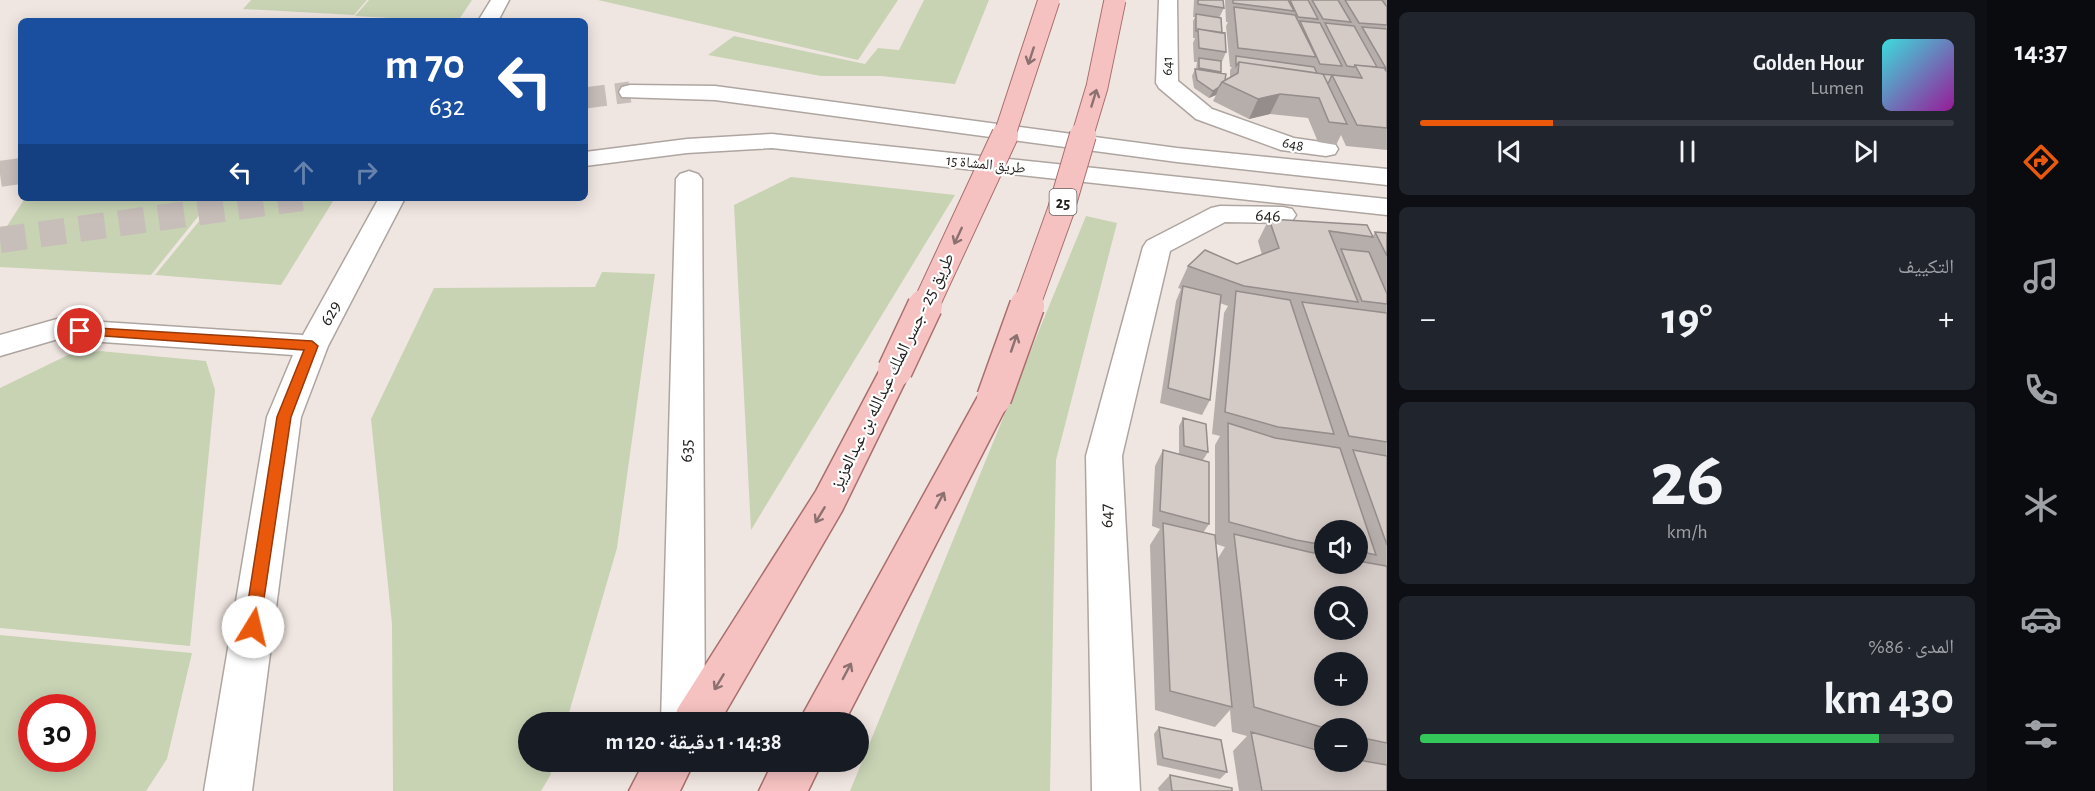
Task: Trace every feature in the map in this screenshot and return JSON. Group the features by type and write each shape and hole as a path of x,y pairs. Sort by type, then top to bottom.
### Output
{"main road":[{"name":"طريق 25 - جسر الملك عبدالله بن عبدالعزيز","path":"701,712 829,501 895,370 1002,144 1049,0"},
{"name":"25","path":"826,712 994,398 1064,199 1097,87 1115,0"},
{"path":"653,791 665,772"},
{"path":"783,791 793,772"}],"street":[{"path":"490,18 500,0"},
{"name":"641","path":"1168,0 1167,83 1204,114"},
{"name":"طريق المشاة 15","path":"630,92 715,93 1177,155 1387,177"},
{"name":"648","path":"1204,114 1290,145 1387,156"},
{"name":"طريق المشاة 15","path":"588,159 687,146 772,141 1387,207"},
{"name":"635","path":"683,712 689,179"},
{"name":"629","path":"228,790 284,417 312,346 390,201"},
{"name":"646","path":"1157,247 1220,214 1303,216 1387,226"},
{"name":"647","path":"1116,791 1104,456 1157,247"},
{"path":"0,346 57,329 312,346"}],"green space":[{"path":"251,0 367,0 354,15 243,9"},
{"path":"369,0 472,0 460,18 355,16"},
{"path":"598,0 898,0 858,60"},
{"path":"924,0 989,0 955,84 881,76 821,76 708,55 734,36 865,64 878,48 899,50"},
{"path":"791,177 955,195 751,530 734,205"},
{"path":"23,201 211,201 151,275 0,267 0,237"},
{"path":"216,201 333,201 281,285 155,275"},
{"path":"1086,216 1117,223 1056,460 1050,791 850,791 858,772 869,772 869,745"},
{"path":"602,272 655,274 617,548 569,712 518,712 518,772 551,772 550,776 541,791 393,791 392,624 371,419 434,288 595,287"},
{"path":"100,351 206,361 215,390 190,646 0,628 0,388 68,355"},
{"path":"0,635 192,653 167,759 146,791 0,791"}],"building":[{"path":"1198,0 1223,0 1224,8 1198,4"},
{"path":"1233,0 1288,0 1294,11 1233,3"},
{"path":"1290,0 1308,0 1318,19 1298,17"},
{"path":"1312,0 1338,0 1351,22 1323,19"},
{"path":"1345,0 1382,0 1387,7 1387,25 1359,23"},
{"path":"1234,7 1295,15 1316,57 1238,48"},
{"path":"1196,14 1221,18 1222,33 1198,29 1196,31"},
{"path":"1300,21 1320,23 1342,66 1320,64"},
{"path":"1325,23 1354,26 1377,67 1347,66"},
{"path":"1362,27 1387,29 1387,70"},
{"path":"1198,29 1225,33 1226,52 1199,48"},
{"path":"1236,56 1314,67 1317,73 1239,62 1236,66"},
{"path":"1199,58 1221,61 1221,72 1199,68"},
{"path":"1239,62 1323,74 1347,124 1329,122 1319,98 1280,94 1258,99 1222,82 1238,73"},
{"path":"1355,65 1384,68 1387,72 1387,128 1357,125 1332,75 1362,78"},
{"path":"1195,69 1226,74 1225,80 1213,91 1197,80"},
{"path":"1323,74 1332,75 1328,84"},
{"path":"1269,219 1367,225 1373,237 1329,231 1358,302 1244,286 1188,266 1205,250 1237,264 1279,248"},
{"path":"1375,232 1387,233 1387,256"},
{"path":"1341,249 1369,252 1387,294 1387,304 1362,301"},
{"path":"1183,286 1221,295 1210,400 1168,388"},
{"path":"1236,291 1290,300 1334,434 1278,427 1225,412"},
{"path":"1302,302 1387,313 1387,442 1349,436"},
{"path":"1183,418 1206,424 1208,452 1184,446"},
{"path":"1228,423 1275,438 1340,448 1364,520 1314,520 1314,543 1229,522"},
{"path":"1163,450 1209,462 1209,524 1160,511"},
{"path":"1353,450 1387,456 1387,545"},
{"path":"1163,523 1215,535 1232,707 1170,691"},
{"path":"1368,531 1376,555 1368,553"},
{"path":"1234,534 1314,553 1314,574 1368,574 1368,563 1387,568 1387,743 1368,739 1368,718 1314,718 1314,725 1254,707"},
{"path":"1159,727 1221,740 1227,772 1163,758"},
{"path":"1251,732 1314,749 1314,772 1368,772 1368,762 1387,765 1387,791 1262,791"},
{"path":"1170,775 1232,788 1232,791 1172,791"}],"tunnel":[{"path":"588,98 630,92"},
{"path":"0,174 18,171"},
{"path":"0,240 280,201"}],"route":[{"path":"80,331 312,346 284,417 253,627"}]}
